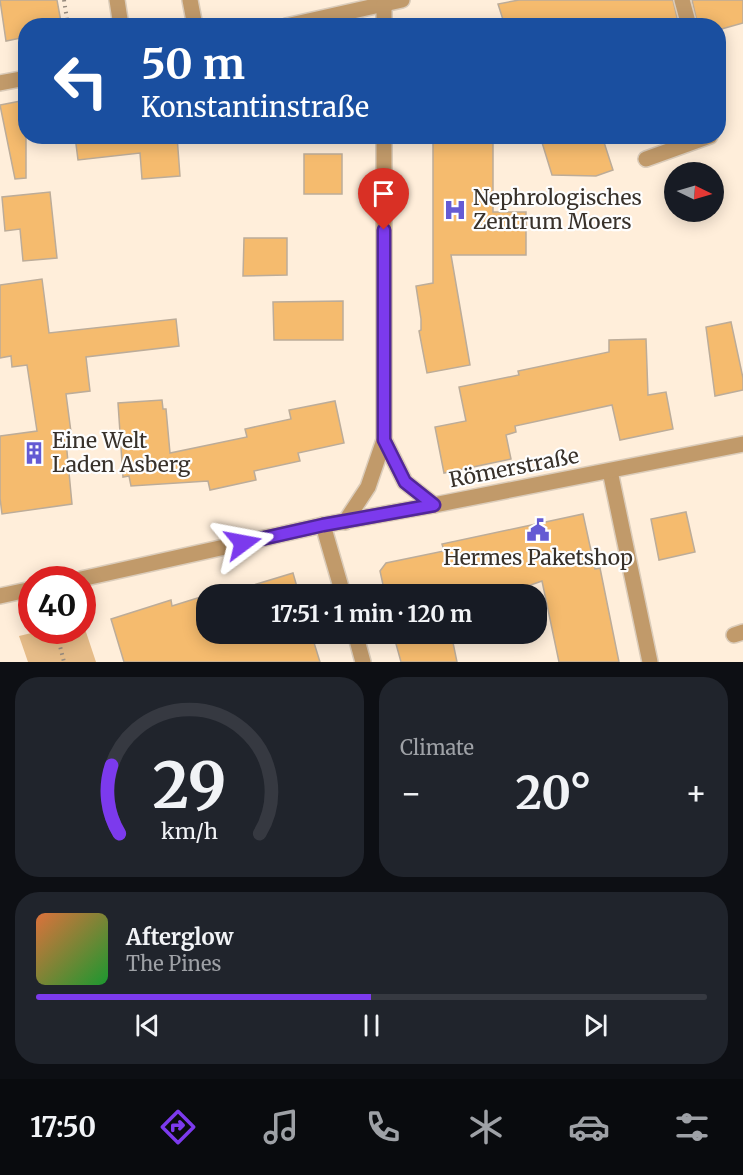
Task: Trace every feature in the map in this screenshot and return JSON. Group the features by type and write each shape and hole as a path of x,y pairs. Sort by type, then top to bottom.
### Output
{"street":[{"path":"117,0 120,18"},
{"path":"190,0 193,18"},
{"path":"306,18 331,8 384,4 402,0"},
{"path":"682,0 687,18"},
{"path":"384,4 384,18"},
{"path":"0,83 18,80"},
{"path":"345,522 368,487 384,440 384,144"},
{"path":"646,159 688,144"},
{"path":"384,440 405,482 434,505"},
{"name":"Römerstraße","path":"96,576 323,525 743,444"},
{"path":"610,471 650,662"},
{"path":"323,525 340,584"},
{"path":"0,596 18,592"},
{"path":"358,644 363,662"}],"path":[{"path":"64,0 67,18"},
{"path":"60,644 64,662"}],"shaded area":[{"path":"22,644 90,644 96,662 28,662"}],"building":[{"path":"0,0 57,0 60,18 18,18 18,39 6,41"},
{"path":"519,0 673,0 677,18 502,18 498,4"},
{"path":"692,0 743,0 743,23 726,28 726,18 696,18"},
{"path":"18,102 18,144 26,144 26,178 15,179 0,105"},
{"path":"76,144 178,144 180,176 142,179 140,153 78,160"},
{"path":"433,144 493,144 493,212 526,212 526,255 451,255 470,365 427,373 419,331 421,330 421,319 416,286 433,283"},
{"path":"542,144 605,144 613,170 596,176 552,175"},
{"path":"304,154 342,154 342,194 304,194"},
{"path":"50,192 57,258 23,261 20,229 5,231 2,197"},
{"path":"244,238 287,238 287,275 243,276"},
{"path":"42,279 49,333 176,319 179,346 86,357 90,391 66,394 72,440 66,441 72,504 2,514 0,436 37,431 27,365 12,367 11,356 0,358 0,285"},
{"path":"343,301 343,340 274,340 273,302"},
{"path":"731,322 743,378 743,390 715,396 706,327"},
{"path":"646,339 648,395 666,392 673,429 620,440 612,405 515,426 516,432 506,435 511,459 444,473 435,427 466,421 459,387 519,375 518,371 609,352 609,340"},
{"path":"162,400 163,409 166,409 170,453 247,437 245,429 291,419 289,410 335,401 344,443 298,453 300,461 254,471 256,480 210,490 208,481 131,486 129,476 123,477 118,403"},
{"path":"686,512 695,552 659,560 651,519"},
{"path":"583,514 595,569 600,568 619,662 559,662 547,605 547,584 543,584 542,581 533,584 383,584 380,571 386,563 444,551 442,544"},
{"path":"293,573 296,584 257,584"},
{"path":"196,598 196,644 314,644 320,662 124,662 111,619 171,600 172,606"},
{"path":"396,644 453,644 457,662 401,662"}],"place":[{"name":"Nephrologisches Zentrum Moers","path":"455,210"},
{"name":"Eine Welt Laden Asberg","path":"34,453"},
{"name":"Hermes Paketshop","path":"538,530"}],"route":[{"path":"243,543 323,525 434,505 405,482 384,440 384,230"}]}
